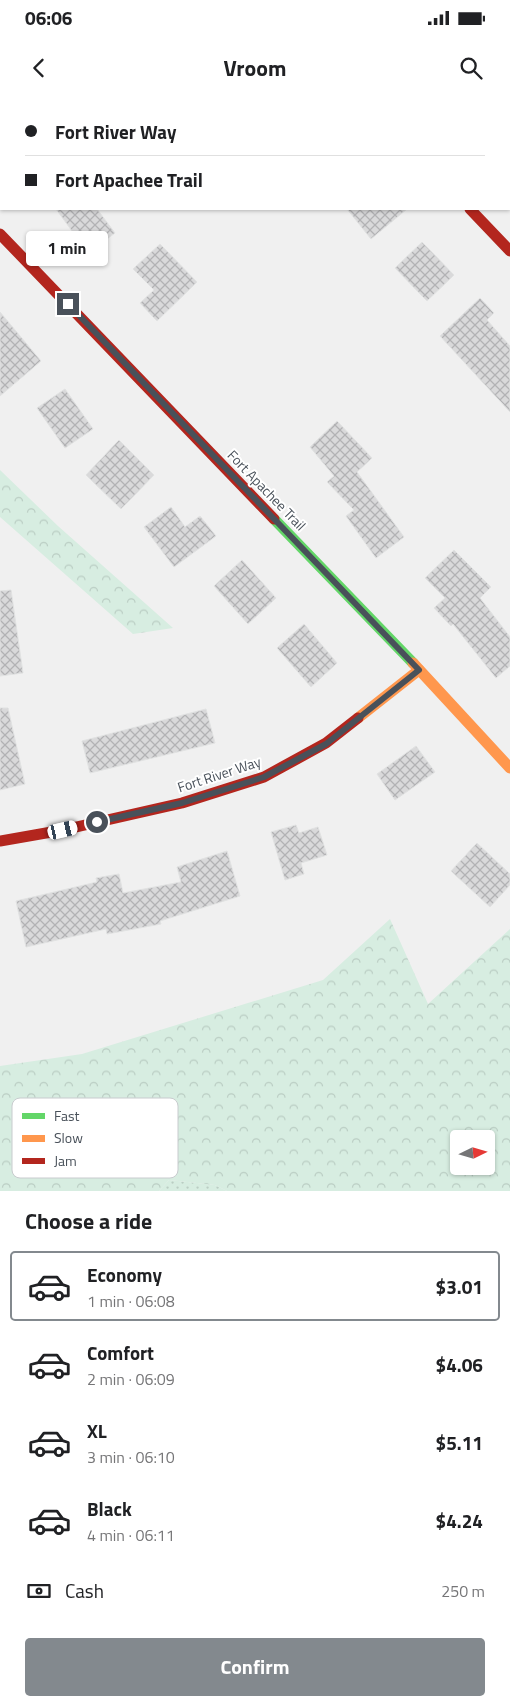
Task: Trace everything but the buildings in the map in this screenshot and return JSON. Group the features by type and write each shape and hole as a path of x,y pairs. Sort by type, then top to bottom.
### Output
{"street":[{"path":"471,210 510,251"},
{"name":"Fort Apachee Trail","path":"0,234 419,670 510,768"},
{"name":"Fort River Way","path":"0,841 63,830 182,803 264,777 326,744 419,670"}],"green space":[{"path":"0,470 58,526 173,628 133,634 0,517"},
{"path":"390,919 428,1004 510,929 510,1191 227,1191 215,1185 169,1180 159,1191 0,1191 0,1066 82,1054 323,980"},
{"path":"169,1180 215,1185 227,1191 159,1191"}],"traffic: fast":[{"path":"274,519 413,663"}],"traffic: slow":[{"path":"413,663 510,768"},
{"path":"358,718 419,670"}],"traffic: jam":[{"path":"471,210 510,251"},
{"path":"0,234 274,519"},
{"path":"0,841 63,830 182,803 264,777 326,743 358,718"}],"route":[{"path":"68,304 419,670 326,744 264,777 182,803 97,822"}]}
